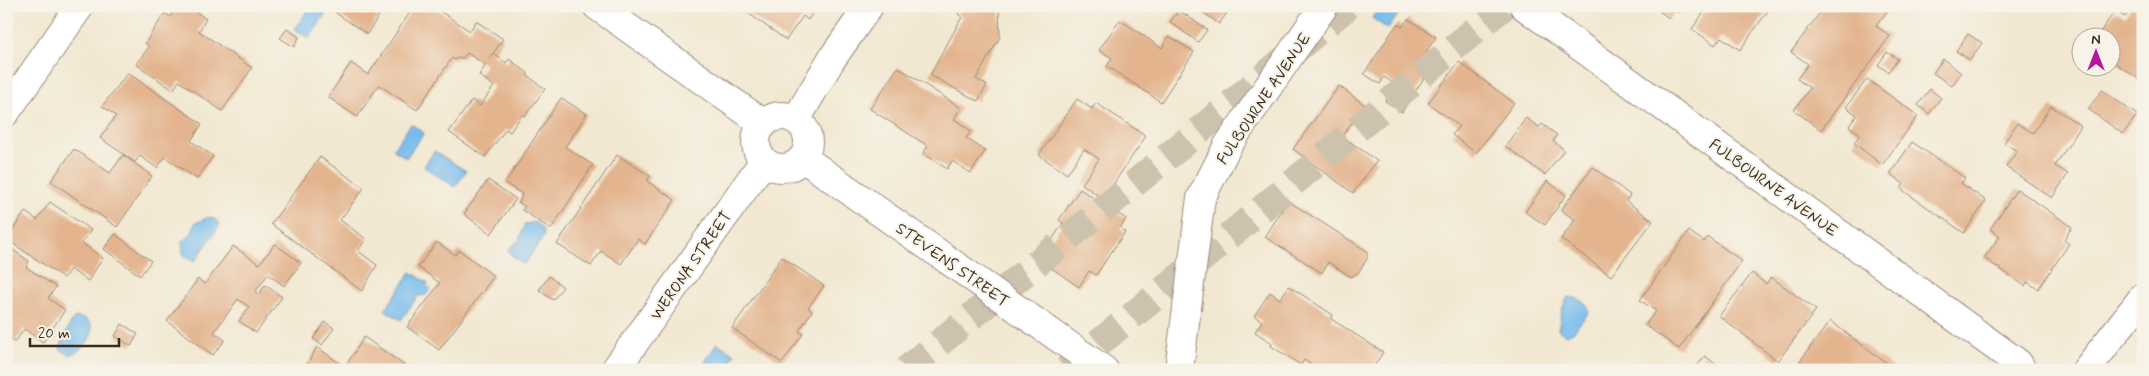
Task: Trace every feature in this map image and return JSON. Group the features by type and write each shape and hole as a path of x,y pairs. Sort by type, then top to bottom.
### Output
{"street":[{"path":"6,112 80,6"},
{"path":"597,6 764,124"},
{"path":"796,120 831,60 869,6"},
{"name":"FULBOURNE AVENUE","path":"1179,370 1201,198 1228,145 1324,6"},
{"name":"FULBOURNE AVENUE","path":"1524,6 2020,366"},
{"path":"779,117 796,120 802,126 808,142 803,158 788,168 771,166 764,161 756,147 756,138 764,124 771,119 779,117"},
{"name":"STEVENS STREET","path":"803,158 1104,370"},
{"name":"WERONA STREET","path":"615,370 764,161"},
{"path":"2086,370 2143,297"}],"water":[{"path":"311,6 326,6 326,13 309,39 295,29"},
{"path":"1380,6 1404,6 1388,29 1372,18"},
{"path":"411,124 424,133 406,158 393,149"},
{"path":"434,151 466,171 455,187 424,167"},
{"path":"209,217 216,220 220,225 195,261 187,258 183,253 182,241 191,235 195,223"},
{"path":"535,222 542,228 544,236 523,264 511,255 508,250 519,240 525,224"},
{"path":"411,272 428,283 426,286 431,289 426,295 418,296 401,320 385,310"},
{"path":"1568,297 1585,303 1589,312 1573,332 1566,335 1558,330 1562,309"},
{"path":"75,317 84,319 90,323 92,328 88,341 77,352 70,355 60,349 66,332"},
{"path":"717,343 735,354 725,370 700,370"}],"building":[{"path":"178,6 188,6 206,19 199,31 252,68 222,111 179,81 173,90 136,64 149,47 145,43 165,13 170,17"},
{"path":"340,6 385,6 367,34 336,13"},
{"path":"404,6 432,6 470,31 476,21 503,39 488,61 494,54 506,63 509,59 545,89 525,116 522,115 510,132 506,129 485,157 449,132 472,100 480,106 494,86 479,75 486,65 467,53 463,58 455,60 452,58 417,110 379,85 357,117 328,97 351,63 368,75 411,11"},
{"path":"738,6 817,6 808,20 803,16 786,40"},
{"path":"962,6 995,6 999,8 1000,37 976,79 987,85 978,101 930,75 962,17 958,14"},
{"path":"1194,6 1232,6 1219,24"},
{"path":"1652,6 1684,6 1679,13 1675,10 1669,18"},
{"path":"1708,6 1771,6 1740,50 1721,37 1715,45 1692,29"},
{"path":"1825,6 1891,6 1876,26 1890,36 1821,130 1794,110 1810,88 1797,79 1808,64 1791,52"},
{"path":"2132,6 2143,6 2143,82 2122,68 2122,28 2103,28 2115,11 2125,17"},
{"path":"1179,10 1207,30 1198,42 1170,22"},
{"path":"1408,19 1436,37 1426,52 1436,59 1402,112 1385,101 1396,85 1384,77 1380,84 1364,74 1397,24 1402,27"},
{"path":"1120,20 1162,48 1169,36 1194,52 1161,102 1107,66 1112,58 1099,50"},
{"path":"287,29 299,37 294,47 280,38"},
{"path":"1968,34 1982,43 1970,60 1956,51"},
{"path":"1887,52 1898,59 1888,72 1878,65"},
{"path":"1943,59 1961,73 1952,86 1933,73"},
{"path":"1459,62 1514,103 1476,153 1452,135 1459,126 1428,103"},
{"path":"898,67 961,108 954,119 971,131 966,138 985,151 971,173 952,161 947,169 923,153 928,146 870,109"},
{"path":"128,73 202,124 191,141 213,156 197,179 165,157 157,168 140,156 135,162 100,138 116,116 102,106"},
{"path":"1867,79 1918,116 1882,165 1854,143 1860,134 1849,126 1857,115 1846,107"},
{"path":"1339,86 1365,105 1342,136 1377,161 1353,193 1293,149"},
{"path":"1930,89 1941,98 1929,114 1918,105"},
{"path":"2102,90 2137,115 2123,134 2088,109"},
{"path":"561,98 587,114 565,147 593,165 551,229 522,210 525,206 519,203 522,194 505,183"},
{"path":"1077,99 1092,109 1096,103 1146,136 1103,199 1082,184 1099,159 1084,149 1067,174 1039,155"},
{"path":"2051,106 2081,126 2055,166 2068,174 2052,198 2006,167 2017,151 2004,143 2017,123 2033,133"},
{"path":"1526,118 1539,127 1542,124 1557,135 1553,141 1564,150 1545,175 1505,146"},
{"path":"1912,142 1965,178 1961,183 1986,201 1964,233 1901,189 1904,184 1890,174"},
{"path":"74,149 110,173 123,155 152,176 117,227 51,181"},
{"path":"617,155 650,176 647,181 675,200 645,244 638,239 621,264 601,251 591,266 557,244"},
{"path":"320,157 364,188 340,220 366,239 358,251 377,265 362,291 271,224"},
{"path":"1593,167 1630,195 1626,201 1653,221 1611,276 1561,239 1575,220 1561,210"},
{"path":"488,180 516,199 491,234 464,214"},
{"path":"1547,181 1566,195 1545,225 1525,212"},
{"path":"1080,189 1126,219 1120,228 1125,232 1096,275 1089,271 1079,287 1047,265 1046,249 1063,223 1059,220"},
{"path":"2017,189 2072,227 2064,240 2069,244 2038,289 2027,282 2025,286 1984,258 2000,236 1990,229"},
{"path":"1288,201 1367,251 1367,259 1358,273 1351,277 1328,262 1322,273 1265,237"},
{"path":"50,202 91,230 82,243 103,258 88,281 70,269 64,278 6,239 25,212 37,220"},
{"path":"1689,231 1704,242 1708,237 1742,261 1679,349 1645,325 1656,311 1640,300"},
{"path":"115,234 151,261 140,276 104,249"},
{"path":"437,242 455,255 459,250 494,276 439,350 407,327 440,283 418,267"},
{"path":"275,244 301,263 284,286 268,274 255,292 259,294 265,285 282,297 256,333 239,321 249,307 238,299 214,332 225,340 213,355 167,321 198,279 205,284 233,246 259,264"},
{"path":"6,245 29,261 26,267 56,287 48,298 65,310 43,342 24,329 15,342 6,337"},
{"path":"782,257 824,286 808,308 812,311 799,331 803,334 782,363 732,328"},
{"path":"1752,273 1766,284 1771,277 1816,310 1778,361 1719,316"},
{"path":"549,276 563,287 553,300 539,290"},
{"path":"1289,286 1333,315 1331,319 1383,352 1372,370 1318,370 1304,360 1301,365 1271,346 1272,343 1255,332 1262,321 1254,316 1270,292 1280,299"},
{"path":"1830,321 1896,370 1809,370 1810,368 1800,361"},
{"path":"325,322 334,328 322,345 313,339"},
{"path":"122,324 138,334 131,346 115,336"},
{"path":"364,337 411,370 304,370 317,347 345,367"},
{"path":"1705,356 1723,370 1694,370"},
{"path":"844,365 852,370 841,370"}],"tunnel":[{"path":"906,370 1189,139 1348,6"},
{"path":"1066,370 1504,6"}]}
